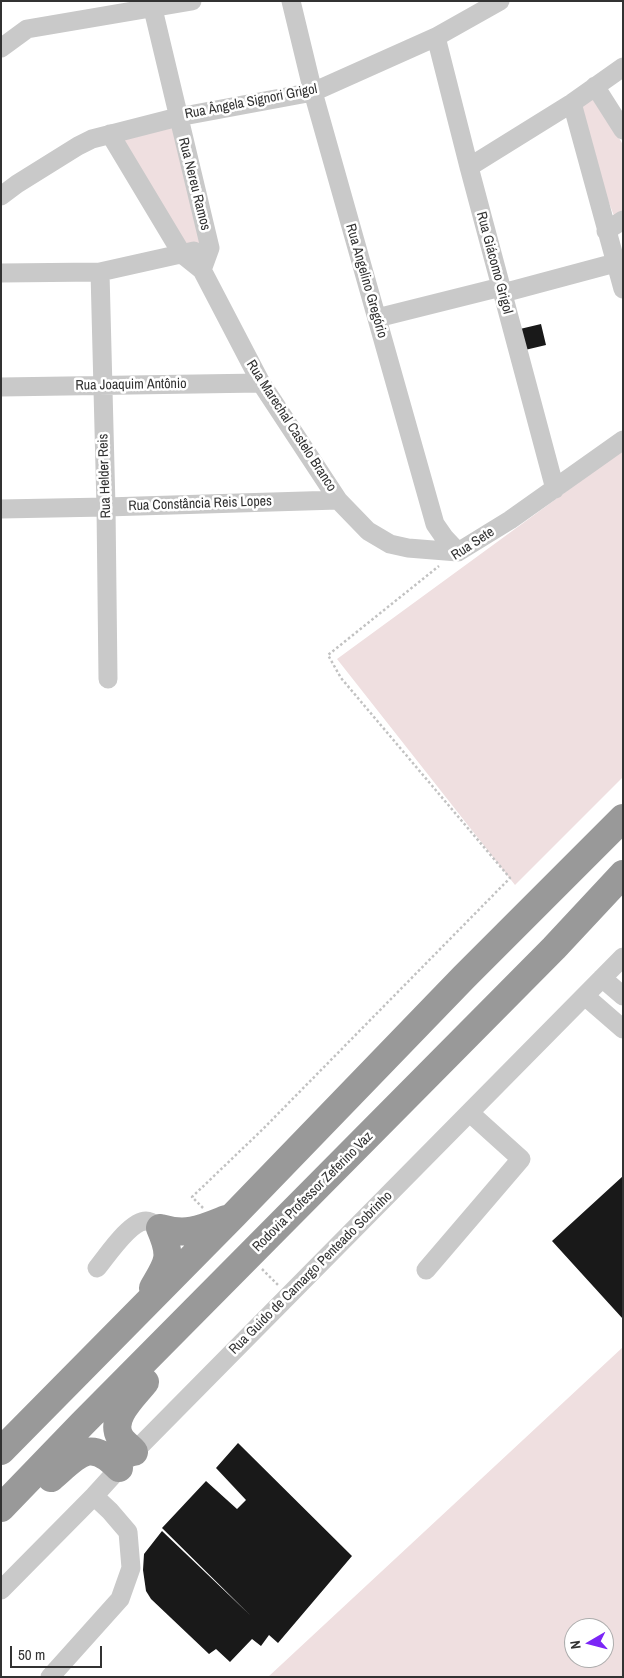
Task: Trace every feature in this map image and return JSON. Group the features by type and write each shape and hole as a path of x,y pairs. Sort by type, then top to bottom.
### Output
{"highway":[{"path":"1,1451 233,1216 470,970 623,818"},
{"name":"Rodovia Professor Zeferino Vaz","path":"1,1508 554,948 623,874"},
{"path":"461,1042 551,974 575,949 623,890"},
{"path":"160,1228 186,1232 200,1230 233,1216"},
{"path":"143,1307 165,1268 168,1255 166,1241 160,1228"},
{"path":"1,1522 80,1454 97,1451 108,1457 127,1460 117,1426 120,1415 217,1290"}],"street":[{"path":"1,48 27,29 192,1"},
{"name":"Rua Angelino Gregório","path":"291,1 313,92 435,524 444,538 458,552"},
{"name":"Rua Ângela Signori Grigol","path":"1,196 17,184 92,139 178,117 313,92 436,37 500,1"},
{"name":"Rua Nereu Ramos","path":"153,9 210,248 202,270"},
{"name":"Rua Giácomo Grigol","path":"436,37 555,489"},
{"path":"469,167 572,103 623,68"},
{"path":"595,86 623,130"},
{"path":"572,103 623,289"},
{"name":"Rua Marechal Castelo Branco","path":"110,134 182,254 202,270 261,383 338,500 368,531 390,544 408,548 458,552"},
{"path":"606,231 623,220"},
{"path":"1,273 100,272 210,248"},
{"path":"377,318 615,263"},
{"name":"Rua Helder Reis","path":"100,272 108,679"},
{"name":"Rua Joaquim Antônio","path":"1,387 261,383"},
{"name":"Rua Sete","path":"458,552 510,520 623,440"},
{"name":"Rua Constância Reis Lopes","path":"1,509 338,500"},
{"name":"Rua Guido de Camargo Penteado Sobrinho","path":"1,1590 623,957"},
{"path":"602,978 623,996"},
{"path":"584,996 623,1029"},
{"path":"426,1270 521,1159 470,1113"},
{"path":"98,1268 135,1224 146,1221 160,1228"},
{"path":"50,1677 120,1599 131,1568 128,1532 94,1496"}],"path":[{"name":"Rua Sete","path":"192,1197 263,1129 510,878 341,678 328,655 458,552"}],"shaded area":[{"path":"596,96 623,145 623,210 614,216 573,109"},
{"path":"174,120 209,244 183,249 117,137"},
{"path":"623,450 623,777 515,885 337,659"},
{"path":"623,1347 623,1677 268,1677"}],"building":[{"path":"541,324 546,345 525,350 520,329"},
{"path":"623,1176 623,1319 552,1241"},
{"path":"238,1443 352,1556 278,1643 269,1635 261,1646 252,1639 230,1662 216,1649 209,1654 151,1599 146,1591 143,1570 144,1554 162,1531 251,1616 162,1528 206,1481 237,1509 246,1500 216,1468"}]}
